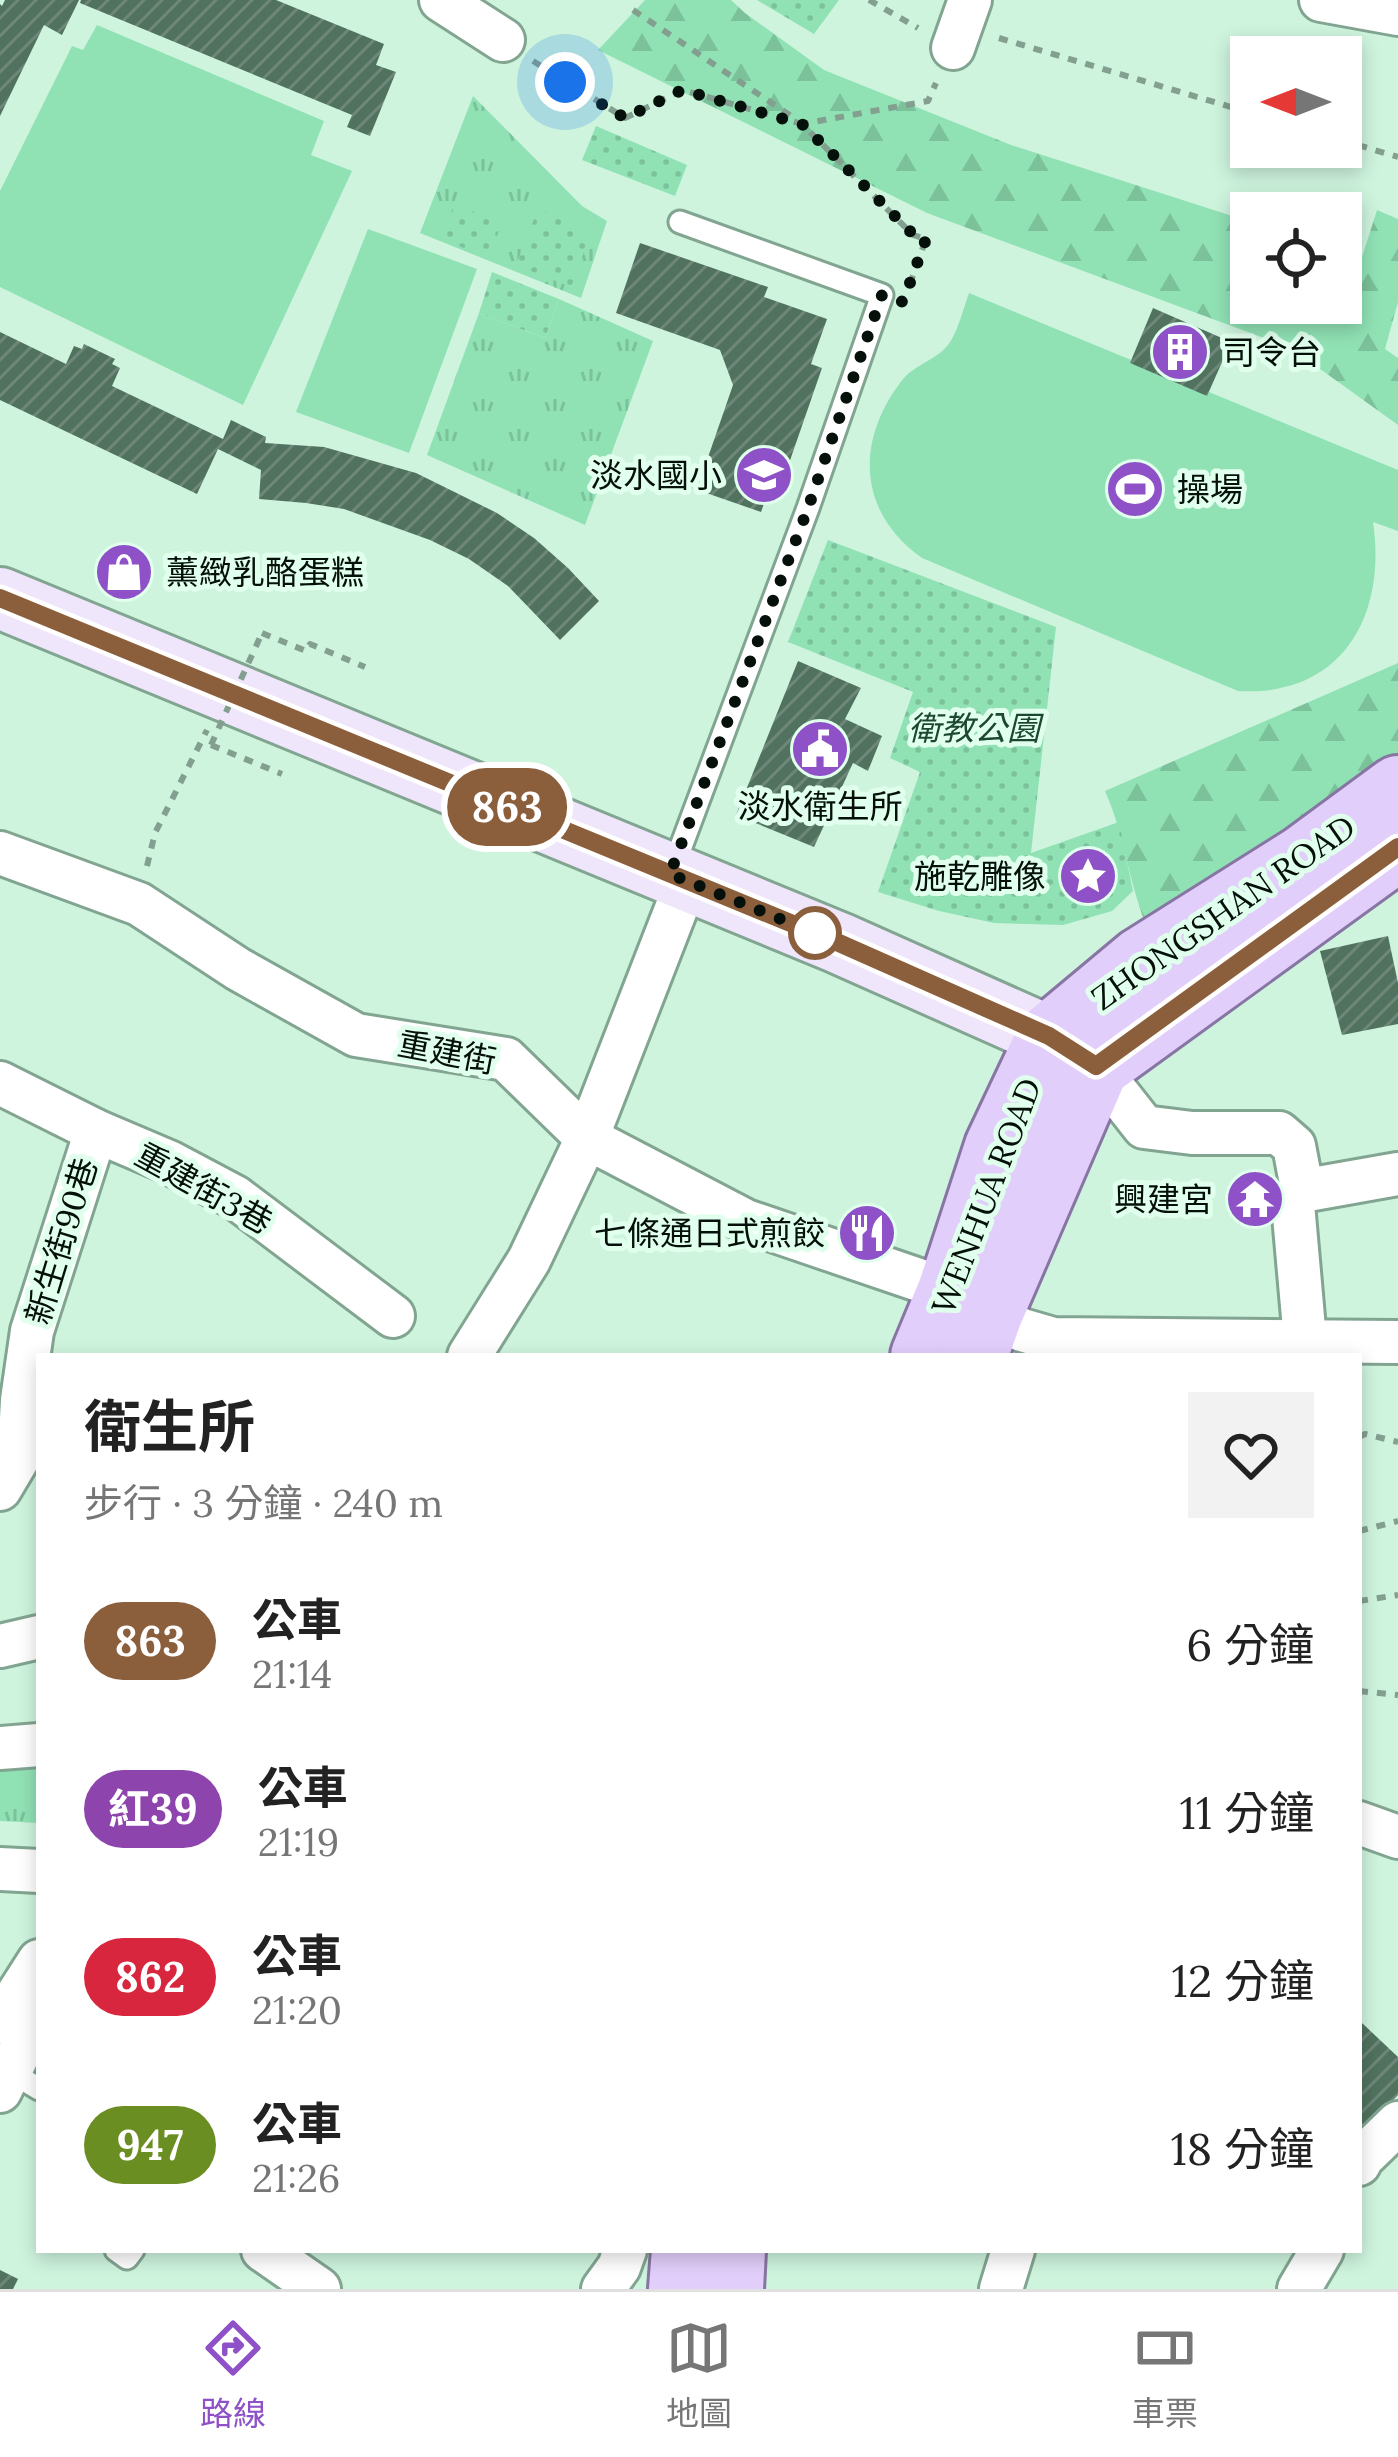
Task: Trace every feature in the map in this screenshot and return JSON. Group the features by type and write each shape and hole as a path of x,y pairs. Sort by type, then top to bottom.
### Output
{"main road":[{"path":"0,598 218,718 679,877 839,943 1072,1051"},
{"name":"ZHONGSHAN ROAD","path":"1072,1051 1141,961 1304,859 1398,789"},
{"name":"ZHONGSHAN ROAD","path":"1072,1051 1398,847"},
{"name":"WENHUA ROAD","path":"928,1353 971,1320 998,1147 1072,1051"},
{"path":"682,2289 685,2253"},
{"path":"730,2289 732,2253"}],"street":[{"path":"441,0 503,40"},
{"path":"1321,0 1398,14"},
{"name":"重建街","path":"0,853 139,904 238,969 356,1036 506,1059 586,1138 746,1221 971,1320 1053,1339 1123,1348 1305,1340 1398,1342"},
{"path":"471,1353 530,1260 586,1138 679,877"},
{"path":"1072,1051 1144,1127 1192,1133 1279,1133 1294,1146 1302,1187 1293,1204 1305,1340"},
{"name":"重建街3巷","path":"0,1084 236,1198 393,1316"},
{"name":"新生街90巷","path":"19,1466 32,1331 96,1131"},
{"path":"1302,1187 1398,1174"},
{"path":"0,1646 36,1638"},
{"path":"0,1748 36,1744"},
{"path":"1362,1824 1398,1837"},
{"path":"0,1869 36,1871"},
{"path":"0,2022 36,1966"},
{"path":"17,2084 36,2024"},
{"path":"1362,2158 1398,2123"},
{"path":"267,2253 319,2289"},
{"path":"1001,2289 1011,2253"},
{"path":"1300,2289 1320,2253"}],"lane":[{"path":"679,877 882,295 680,222"}],"path":[{"path":"869,0 1230,107"},
{"path":"633,10 802,124 914,235 926,239 903,302 882,295"},
{"path":"503,40 625,118 682,90 802,124 928,101 961,25"},
{"path":"1362,146 1398,157"},
{"path":"139,904 154,832 262,633 306,651 310,644 365,667"},
{"path":"218,718 282,774"},
{"path":"1362,1436 1398,1442"},
{"path":"1362,1530 1398,1522"},
{"path":"1362,1601 1398,1595"},
{"path":"1362,1691 1398,1695"}],"green space":[{"path":"645,0 731,0 824,70 1011,145 1230,215 1230,324 1362,324 1362,257 1377,210 1398,219 1398,302 1385,349 1398,358 1398,425 1291,348 927,213 598,50"},
{"path":"757,0 839,0 814,34"},
{"path":"97,25 324,121 311,155 352,171 243,405 0,287 0,191 72,46 83,50"},
{"path":"473,96 582,206 607,221 581,298 420,233"},
{"path":"596,126 687,165 675,196 582,160"},
{"path":"454,205 502,222 489,258 441,239"},
{"path":"538,209 591,233 571,287 516,265"},
{"path":"368,229 477,269 409,453 296,412"},
{"path":"492,272 559,299 545,338 479,313"},
{"name":"操場","path":"969,293 1398,470 1398,531 1373,522 1372,589 1364,618 1350,644 1330,665 1305,680 1274,689 1238,691 922,558 901,540 885,519 870,474 877,426 903,379 948,345"},
{"path":"559,299 653,341 585,525 427,455 479,313 545,338"},
{"name":"衛教公園","path":"828,540 1056,627 1031,853 1119,822 1133,891 1112,911 1063,925 994,923 878,892 920,772 890,758 913,692 788,642"},
{"path":"1398,663 1398,758 1145,922 1105,791"},
{"path":"36,1739 36,1823 0,1821 0,1747"}],"building":[{"path":"5,0 79,0 62,35 44,25 0,116 0,4"},
{"path":"81,0 276,0 384,44 376,65 396,72 370,136 347,127 352,115"},
{"path":"640,243 768,287 764,297 827,319 811,364 822,368 777,498 767,495 761,512 689,487 697,463 705,466 733,385 720,350 616,313"},
{"name":"司令台","path":"1153,308 1231,342 1207,396 1130,363"},
{"path":"0,332 66,364 74,346 82,349 84,344 115,359 112,364 120,368 112,386 223,439 231,420 266,437 265,443 324,447 416,473 497,513 534,538 599,601 560,640 508,586 469,559 344,509 259,499 261,470 218,449 197,494 0,400"},
{"name":"淡水衛生所","path":"798,661 861,688 845,719 882,736 868,771 853,763 814,847 736,815"},
{"path":"1388,936 1398,983 1398,1024 1342,1035 1320,951"},
{"path":"1362,2023 1398,2057 1398,2095 1367,2128 1362,2124"},
{"path":"0,2270 18,2279 13,2289 0,2289"}],"bus line":[{"name":"863","path":"0,598 839,943 1049,1036 1096,1066 1398,847"}],"place":[{"name":"司令台","path":"1180,352"},
{"name":"淡水國小","path":"764,475"},
{"name":"操場","path":"1135,489"},
{"name":"薰緻乳酪蛋糕","path":"124,572"},
{"name":"淡水衛生所","path":"820,749"},
{"name":"施乾雕像","path":"1088,876"},
{"name":"興建宮","path":"1255,1199"},
{"name":"七條通日式煎餃","path":"867,1233"}],"route":[{"path":"565,82 625,118 682,90 802,124 914,235 926,239 903,302 882,295 808,508 670,874 815,933"}]}
